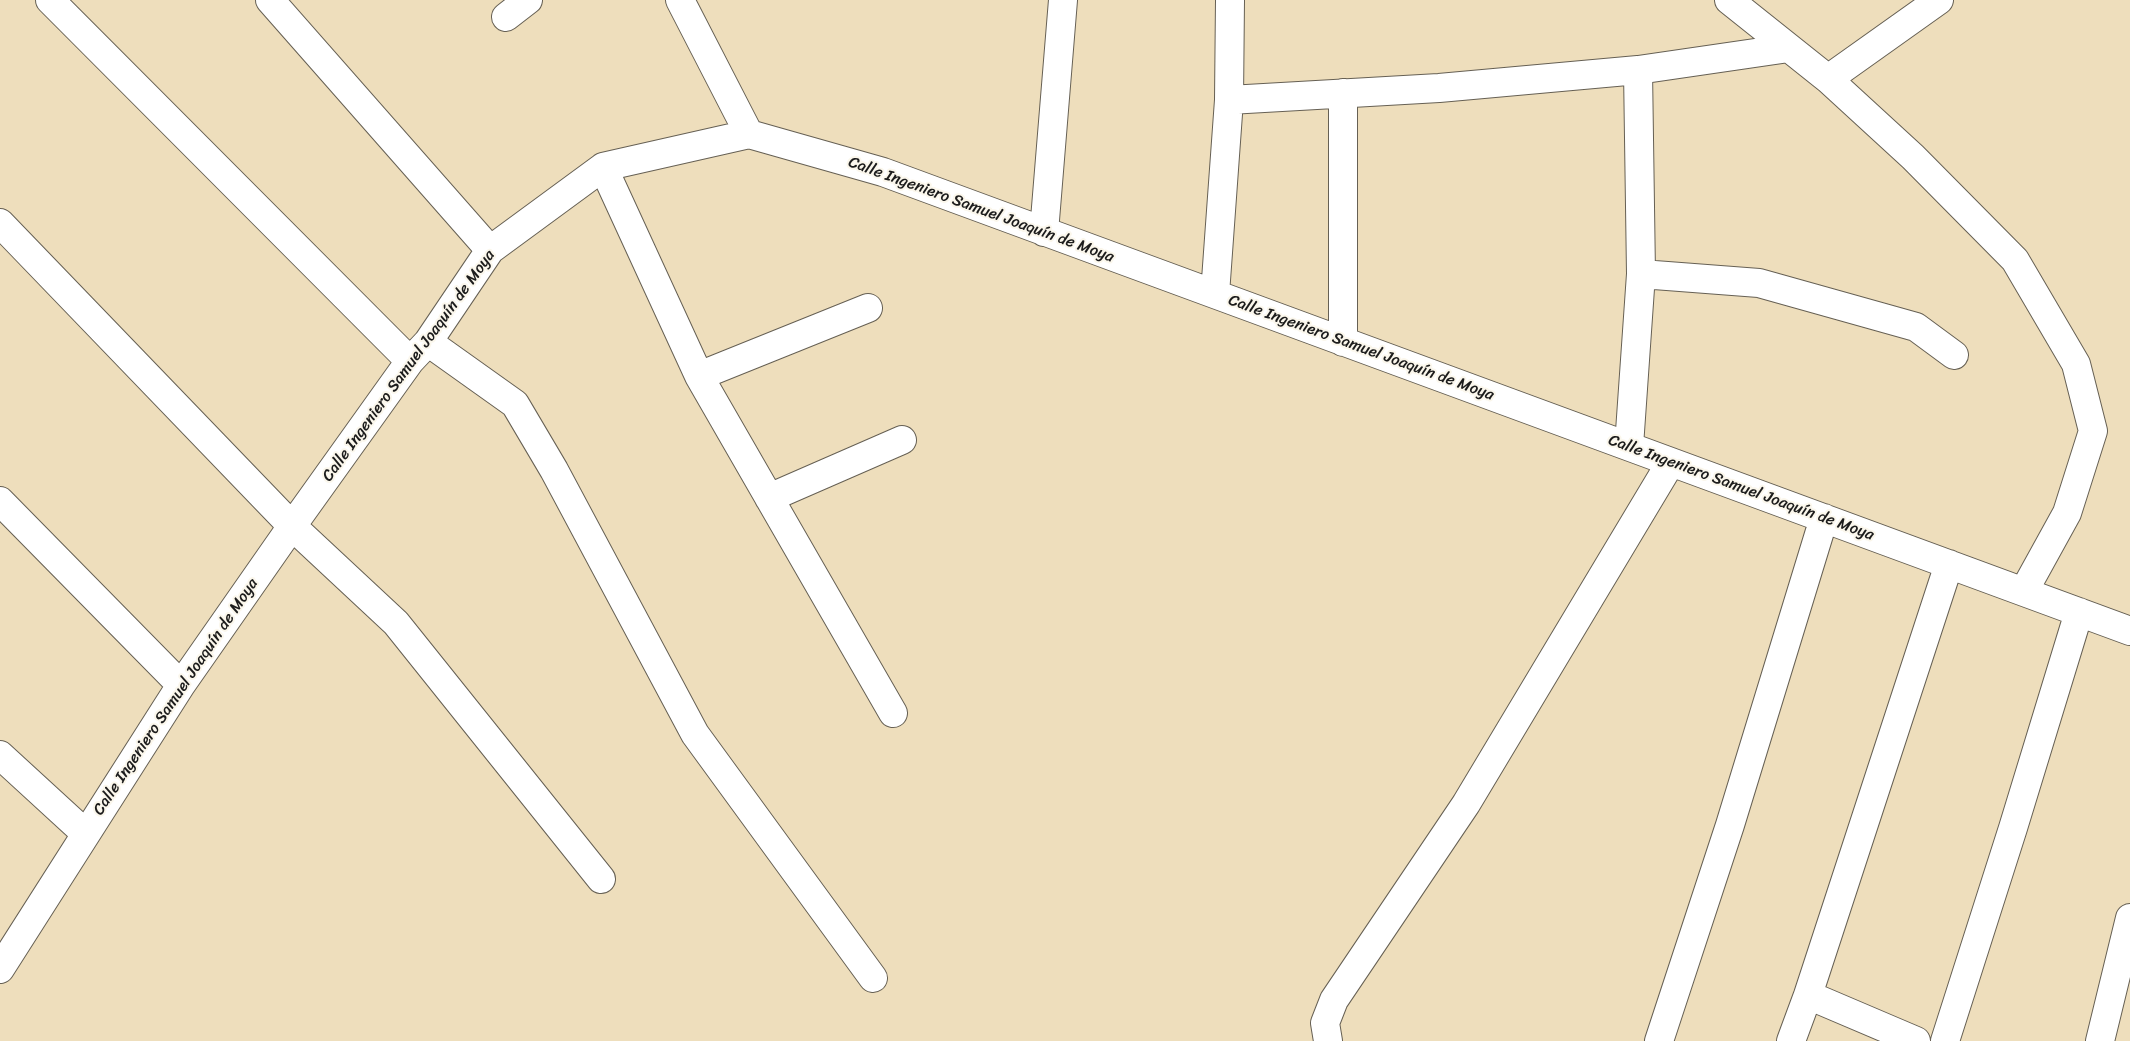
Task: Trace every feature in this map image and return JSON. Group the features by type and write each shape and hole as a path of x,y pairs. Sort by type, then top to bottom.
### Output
{"street":[{"path":"50,0 419,352 515,404 554,470 695,734 873,978"},
{"path":"506,17 528,0"},
{"path":"680,0 749,134"},
{"path":"1044,232 1063,0"},
{"path":"1215,294 1229,100 1230,0"},
{"path":"1729,0 1828,79 1913,157 2015,260 2076,364 2092,431 2067,514 2024,592"},
{"path":"1828,79 1939,0"},
{"path":"280,3 490,250"},
{"path":"1229,100 1438,88 1638,70 1789,48"},
{"path":"1629,446 1641,274 1638,70"},
{"path":"1343,93 1343,342"},
{"name":"Calle Ingeniero Samuel Joaquín de Moya","path":"0,969 181,685 292,526 419,352 490,250 603,167 749,134 883,172 2130,630"},
{"path":"603,167 699,376 892,713"},
{"path":"0,223 292,526 396,623 601,879"},
{"path":"1641,274 1759,283 1916,328 1954,355"},
{"path":"699,376 868,308"},
{"path":"769,498 902,440"},
{"path":"1328,1041 1325,1023 1334,1000 1466,804 1671,462"},
{"path":"0,501 181,685"},
{"path":"1659,1041 1727,834 1824,518"},
{"path":"1791,1041 1808,996 1949,564"},
{"path":"1945,1041 2014,828 2079,612"},
{"path":"0,755 85,833"},
{"path":"2100,1041 2130,918"},
{"path":"1808,996 1916,1041"}]}
